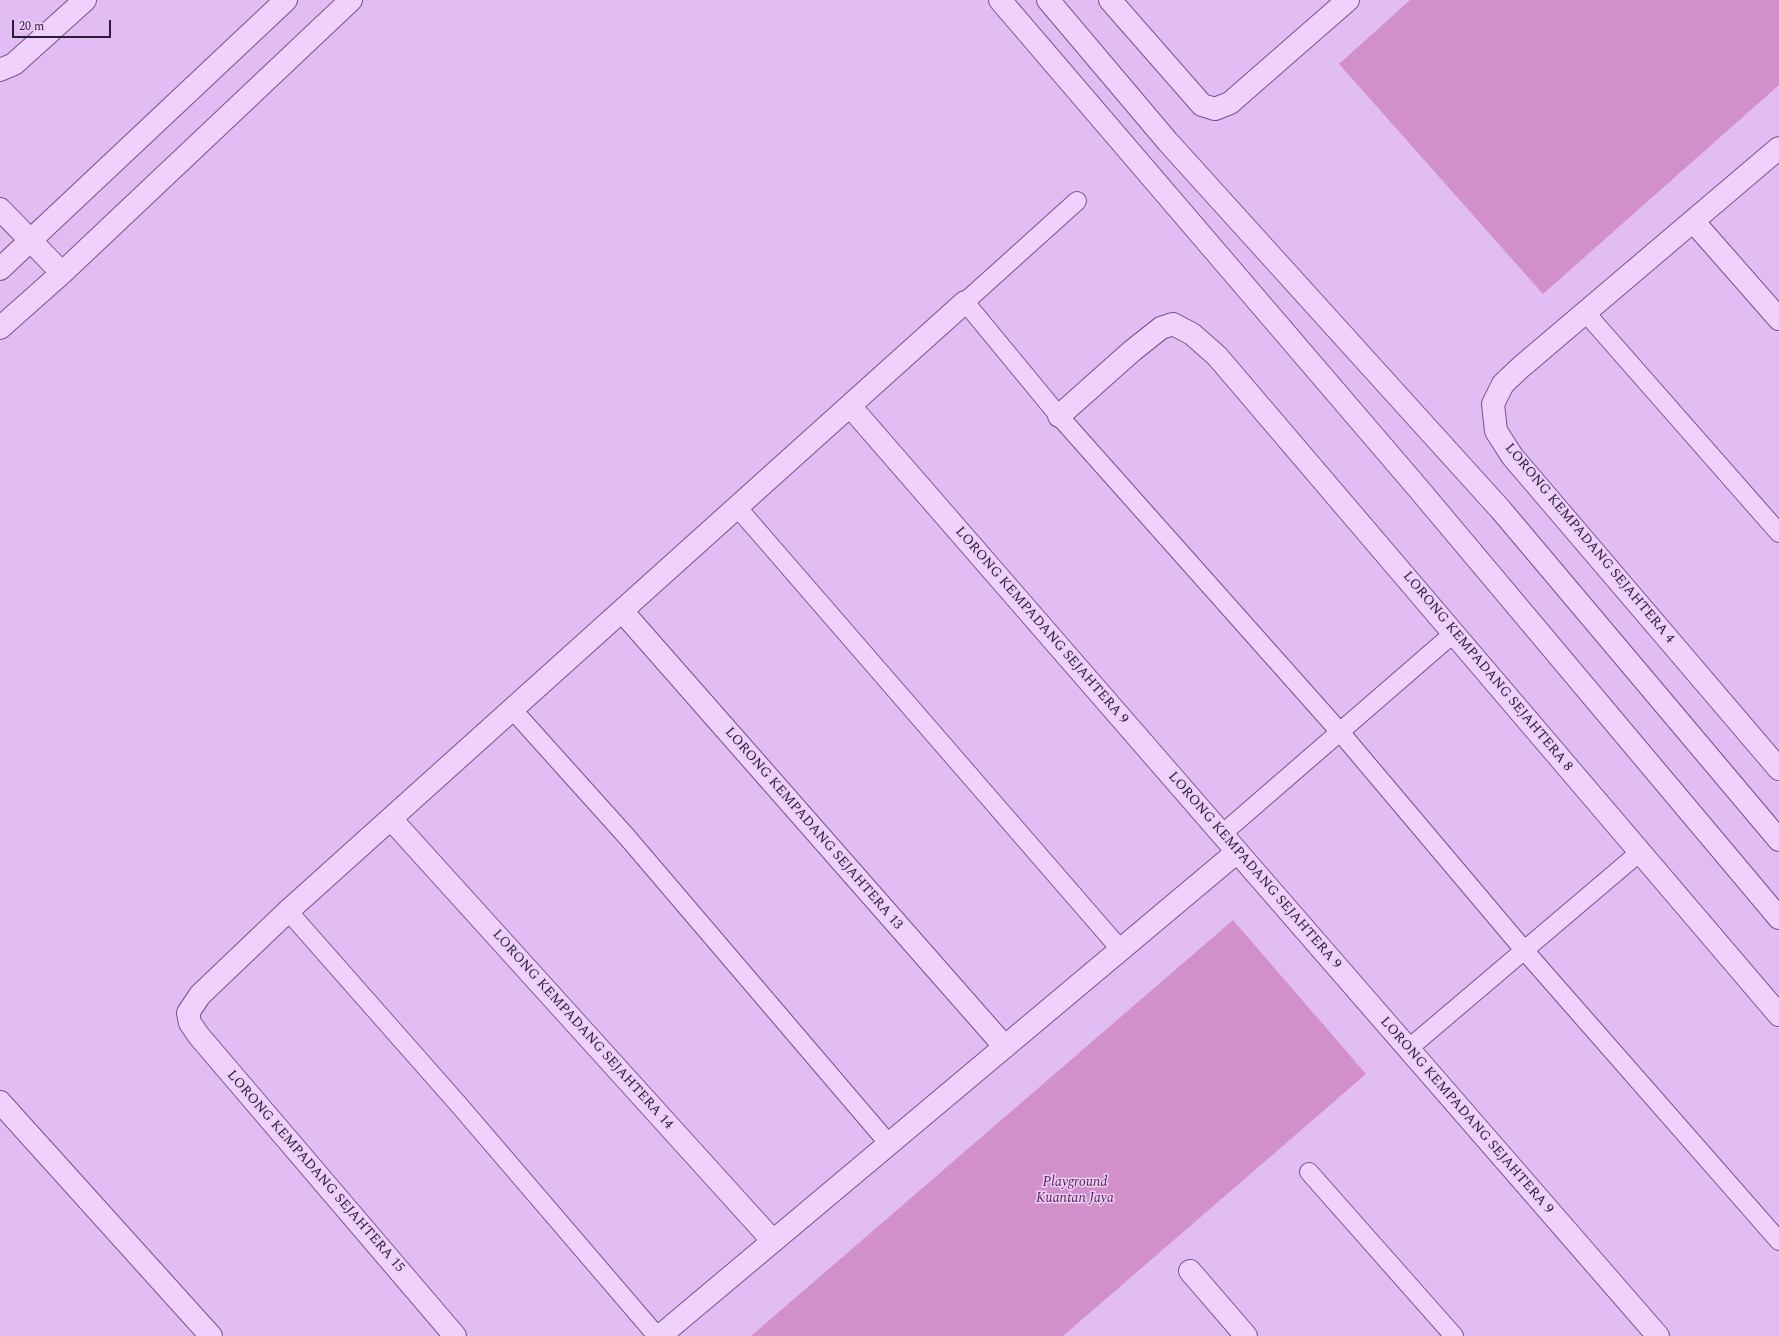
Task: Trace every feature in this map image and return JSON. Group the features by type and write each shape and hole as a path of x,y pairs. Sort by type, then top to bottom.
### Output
{"street":[{"path":"0,70 14,64 85,0"},
{"path":"0,269 286,0"},
{"path":"2,322 62,273 351,0"},
{"path":"1000,0 1423,493 1779,918"},
{"path":"1048,0 1168,142 1500,510 1779,840"},
{"path":"1110,0 1202,105 1215,109 1230,103 1338,3"},
{"name":"LORONG KEMPADANG SEJAHTERA 4","path":"1779,148 1585,312 1503,384 1493,404 1496,430 1512,456 1779,769"},
{"path":"0,209 30,242 62,273"},
{"path":"1693,221 1779,320"},
{"path":"288,911 965,302"},
{"name":"LORONG KEMPADANG SEJAHTERA 8","path":"1059,416 1132,351 1161,328 1173,324 1192,334 1217,356 1779,1015"},
{"name":"LORONG KEMPADANG SEJAHTERA 9","path":"850,406 1658,1336"},
{"name":"LORONG KEMPADANG SEJAHTERA 13","path":"622,611 1005,1047"},
{"name":"LORONG KEMPADANG SEJAHTERA 14","path":"391,818 774,1241"},
{"path":"660,1336 1237,852"},
{"name":"LORONG KEMPADANG SEJAHTERA 15","path":"288,911 193,1003 188,1013 190,1023 199,1036 455,1336"},
{"path":"0,1102 211,1336"},
{"path":"1190,1271 1246,1336"}],"lane":[{"path":"1078,201 965,302 1059,416 1340,732 1524,950 1779,1241"},
{"path":"1585,312 1779,533"},
{"path":"737,507 1121,950"},
{"path":"1222,834 1454,633"},
{"path":"512,709 627,837 890,1144"},
{"path":"1408,1049 1640,852"},
{"path":"288,911 459,1104 657,1336"},
{"path":"1309,1172 1454,1336"}],"green space":[{"path":"1410,0 1779,0 1779,85 1543,294 1339,64"},
{"name":"Playground Kuantan Jaya","path":"1233,920 1366,1074 1063,1336 751,1336"}]}
